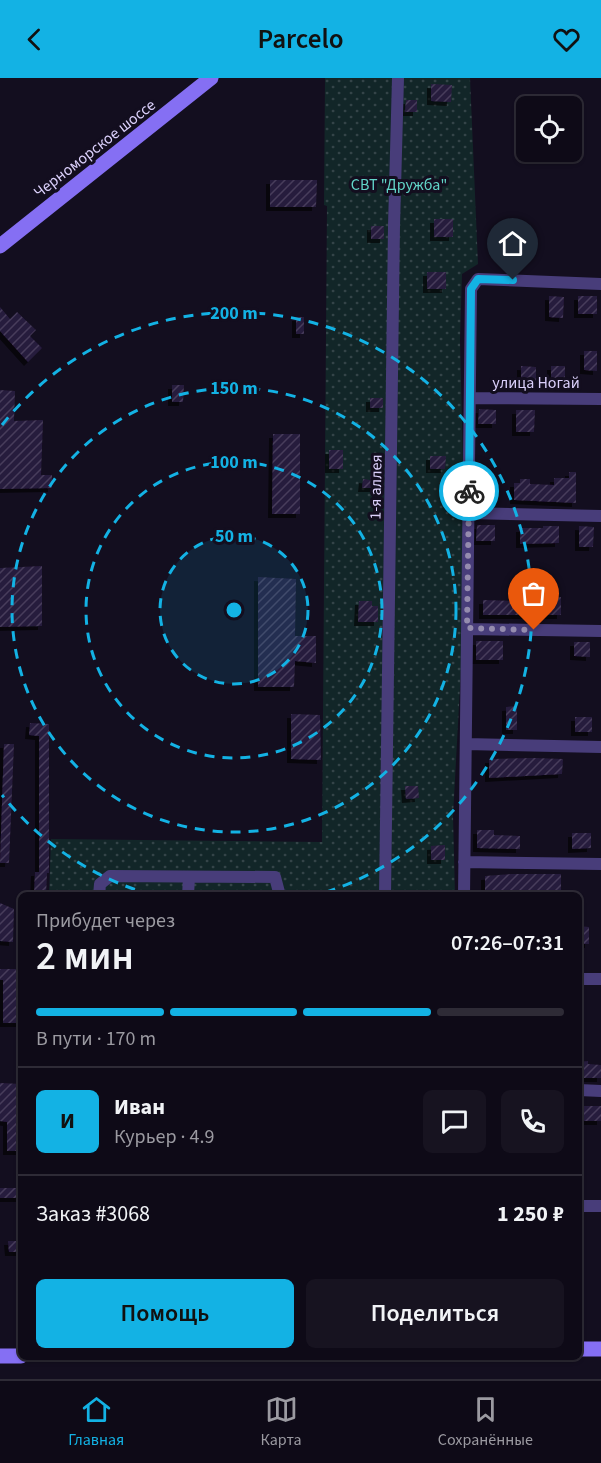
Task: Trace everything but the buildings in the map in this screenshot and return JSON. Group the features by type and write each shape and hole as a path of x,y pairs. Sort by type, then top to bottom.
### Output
{"main road":[{"name":"Черноморское шоссе","path":"0,246 211,78"},
{"path":"582,1349 601,1349"},
{"path":"0,1356 18,1356"}],"street":[{"name":"1-я аллея","path":"385,892 398,78"},
{"path":"464,892 471,289 478,279 601,284"},
{"name":"улица Ногай","path":"470,398 601,399"},
{"path":"468,513 601,516"},
{"path":"467,628 601,631"},
{"path":"466,744 601,747"},
{"path":"464,862 601,864"},
{"path":"99,892 100,884 110,876 275,877 279,892"},
{"path":"188,892 189,877"},
{"path":"582,979 601,979"},
{"path":"582,1090 601,1091"},
{"path":"582,1206 601,1206"}],"green space":[{"name":"СВТ \"Дружба\"","path":"325,78 470,78 478,264 462,274 460,340 464,505 462,650 453,816 455,892 49,892 51,839 322,842 327,206 324,205"}],"way so far":[{"path":"469,491 467,628 534,630"}],"route":[{"path":"469,491 471,289 478,279 513,280"}]}
